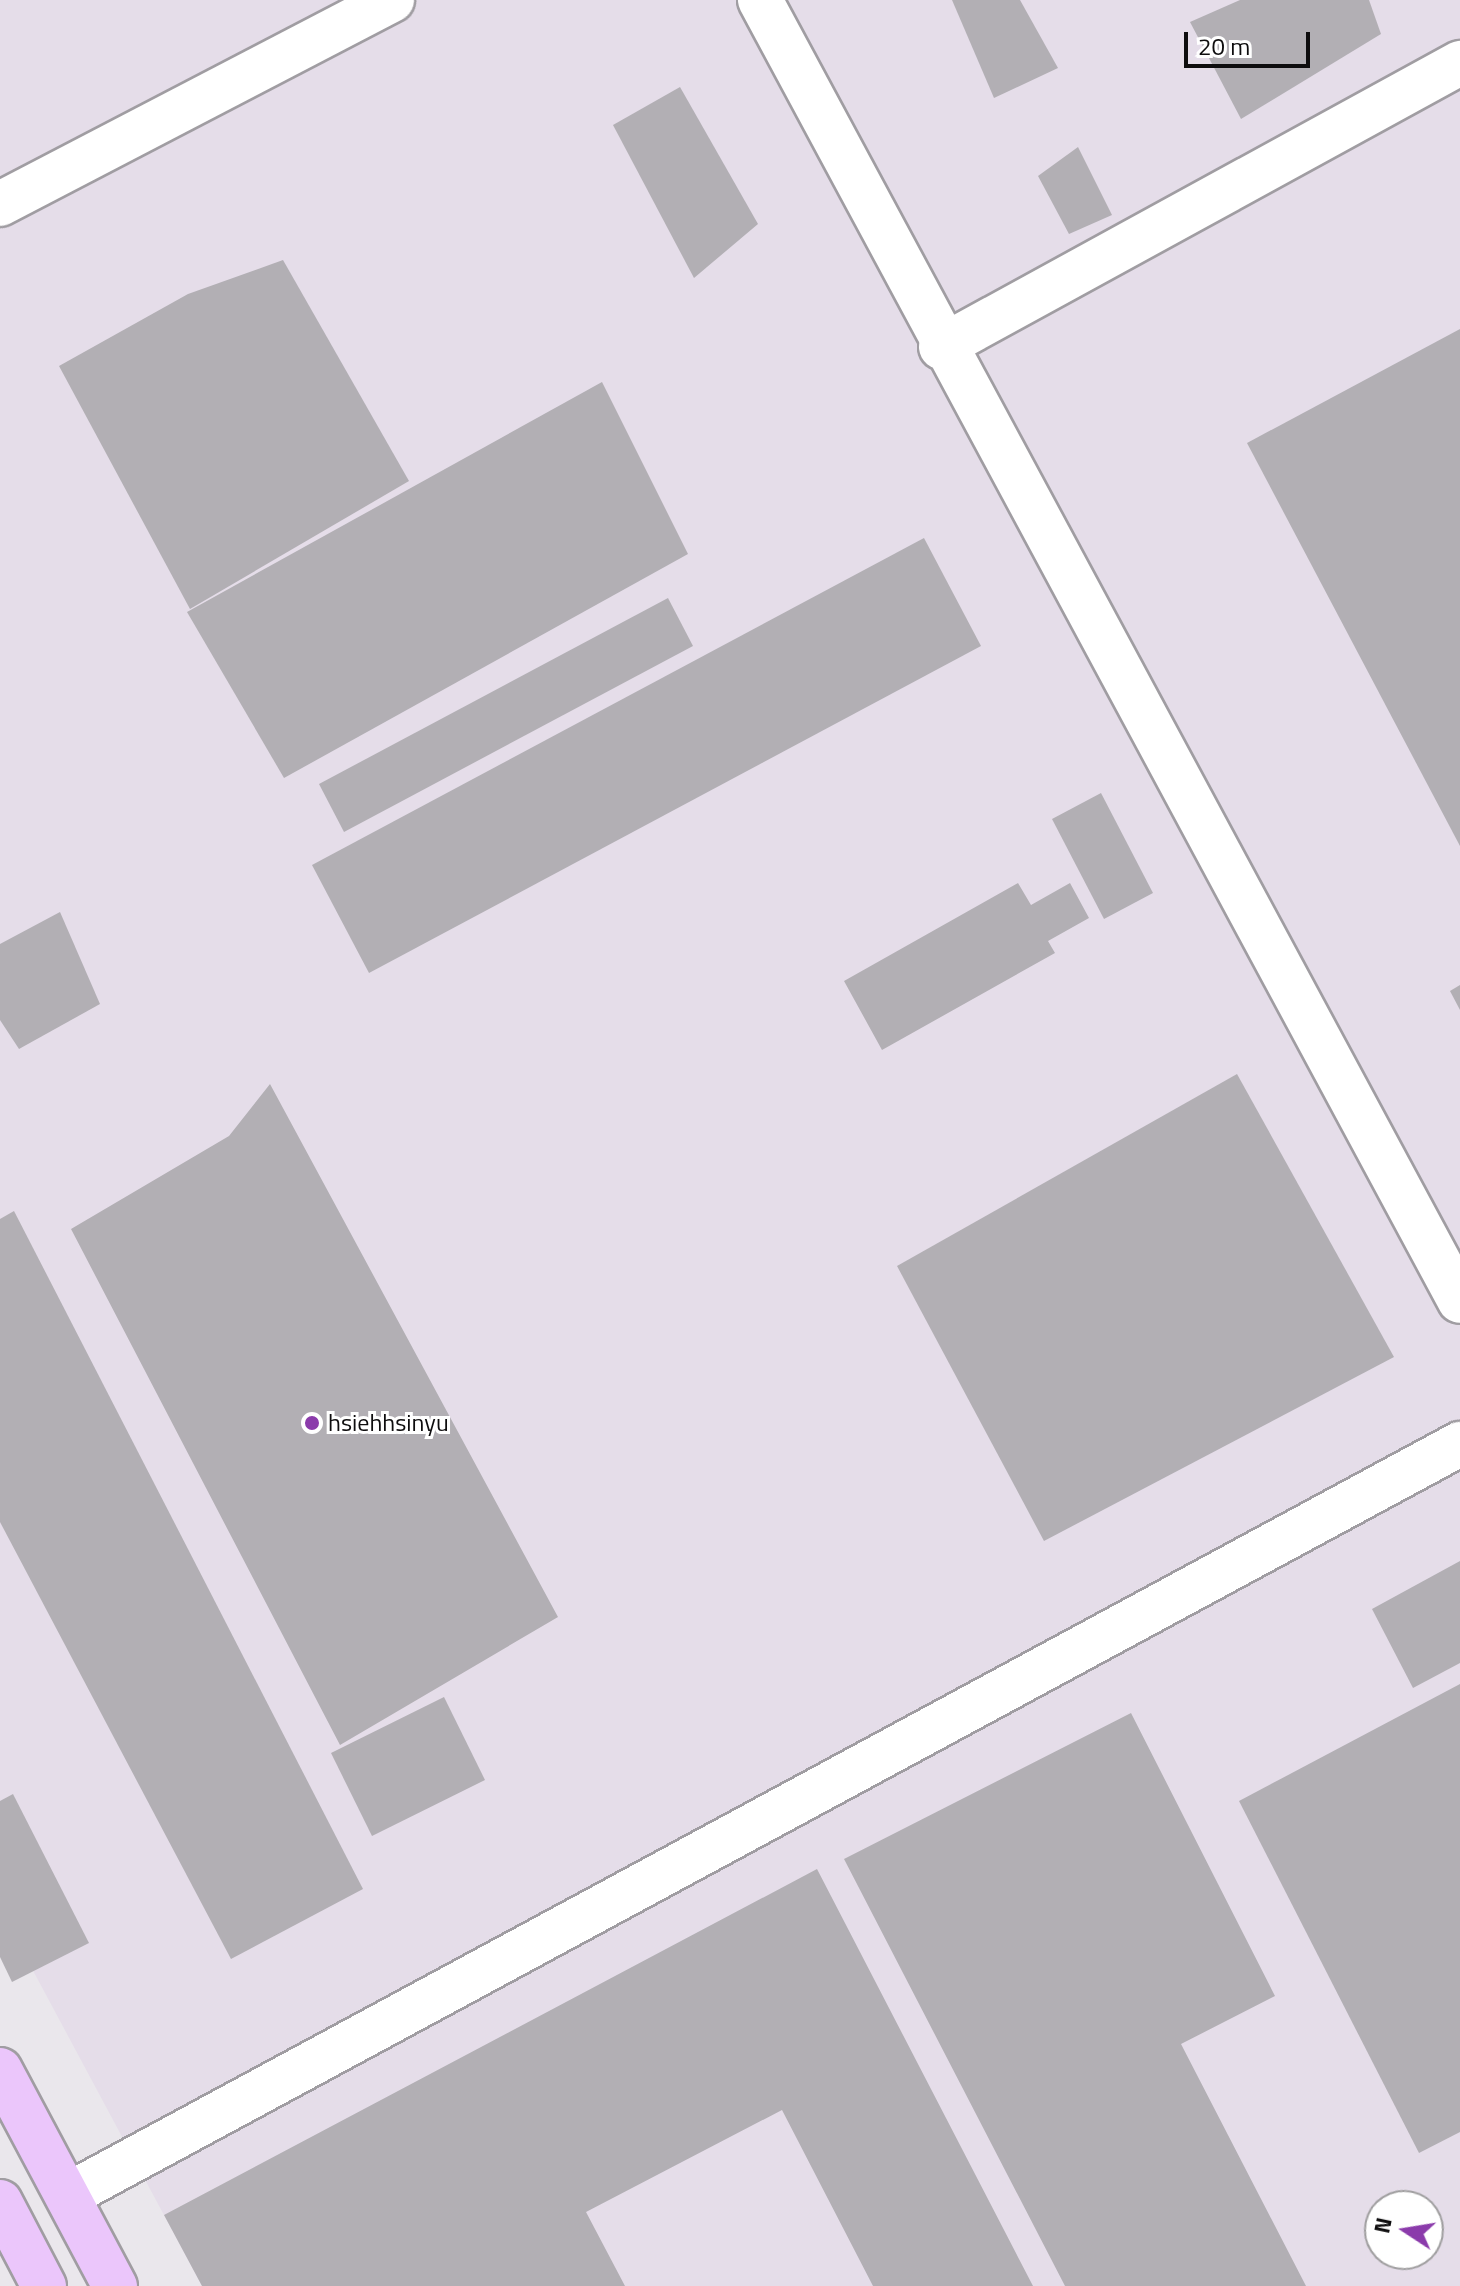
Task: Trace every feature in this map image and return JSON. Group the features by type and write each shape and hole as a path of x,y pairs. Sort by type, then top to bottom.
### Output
{"main road":[{"path":"0,2070 115,2286"},
{"path":"0,2202 44,2286"}],"street":[{"path":"0,204 392,0"},
{"path":"760,0 941,347 1448,1248 1460,1301"},
{"path":"941,347 1460,63"},
{"path":"68,2195 1460,1444"}],"shaded area":[{"path":"0,0 1460,0 1460,2286 202,2286 0,1909"}],"building":[{"path":"952,0 1020,0 1058,68 994,98"},
{"path":"1240,0 1369,0 1381,34 1241,119 1190,22"},
{"path":"680,87 758,224 694,278 613,125"},
{"path":"1078,147 1112,215 1069,234 1038,176"},
{"path":"283,260 409,481 190,609 59,366 188,294"},
{"path":"1460,329 1460,846 1247,443"},
{"path":"602,382 688,554 284,778 187,612"},
{"path":"924,538 981,646 369,973 312,865"},
{"path":"668,598 693,646 344,832 319,784"},
{"path":"1101,793 1153,893 1104,919 1052,819"},
{"path":"1018,883 1031,905 1070,883 1089,918 1048,941 1055,953 882,1050 844,981"},
{"path":"60,912 100,1004 19,1049 0,1020 0,944"},
{"path":"1460,985 1460,1010 1450,991"},
{"path":"1237,1074 1394,1357 1044,1541 897,1266"},
{"name":"hsiehhsinyu","path":"270,1084 558,1617 340,1745 71,1229 229,1136"},
{"path":"14,1211 363,1889 231,1959 0,1522 0,1219"},
{"path":"1460,1561 1460,1663 1413,1688 1372,1609"},
{"path":"1460,1684 1460,2132 1419,2153 1239,1801"},
{"path":"444,1697 485,1780 372,1836 331,1753"},
{"path":"1131,1713 1275,1996 1181,2044 1306,2286 1065,2286 844,1859"},
{"path":"13,1794 89,1943 12,1982 0,1957 0,1801"},
{"path":"817,1869 1033,2286 873,2286 782,2110 586,2212 625,2286 202,2286 164,2215"}],"place":[{"name":"hsiehhsinyu","path":"312,1423"}]}
